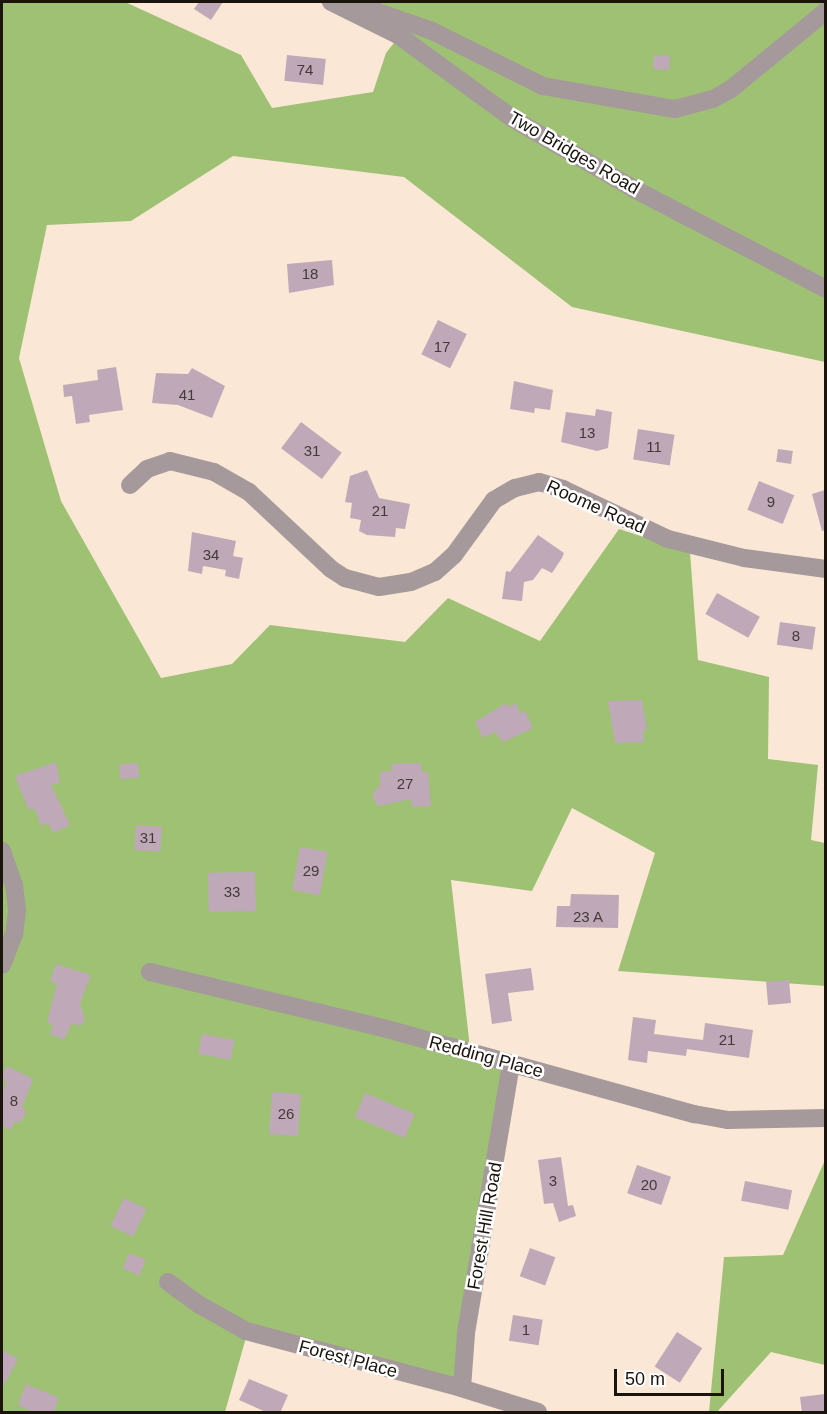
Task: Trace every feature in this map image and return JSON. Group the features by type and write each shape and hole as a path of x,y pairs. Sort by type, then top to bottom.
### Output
{"street":[{"name":"Two Bridges Road","path":"331,2 398,35 523,125 634,189 825,289"},
{"path":"346,2 432,31 543,86 675,109 704,102 730,88 825,11"},
{"name":"Roome Road","path":"130,485 147,469 170,461 214,472 249,492 331,569 345,578 379,587 411,582 435,572 453,555 494,500 515,488 539,482 563,489 668,539 744,558 825,569"},
{"path":"2,851 14,885 17,911 14,933 2,966"},
{"name":"Redding Place","path":"150,972 380,1028 694,1114 728,1120 825,1118"},
{"name":"Forest Hill Road","path":"462,1388 466,1333 511,1065"},
{"name":"Forest Place","path":"168,1282 200,1305 246,1331 462,1388 538,1413"}],"green space":[{"path":"2,2 125,2 241,55 272,108 373,92 386,53 397,39 319,2 825,2 825,362 572,307 404,177 233,156 131,221 47,225 19,358 61,501 161,678 232,664 270,625 405,642 448,598 540,641 619,529 690,552 698,660 769,677 768,759 818,765 811,840 825,843 826,986 618,971 655,853 572,808 532,891 451,880 471,1057 510,1069 459,1389 247,1334 225,1412 2,1412"},
{"path":"825,1160 825,1365 771,1352 717,1412 709,1412 724,1257 783,1255"}],"building":[{"path":"199,2 223,2 211,20 194,9"},
{"path":"287,55 326,59 323,85 284,81"},
{"path":"654,55 670,56 669,70 653,69"},
{"path":"332,260 334,285 289,293 287,264"},
{"path":"438,320 467,334 450,368 421,354"},
{"path":"116,367 123,410 89,415 90,422 76,424 72,396 64,397 63,385 98,380 97,370"},
{"path":"192,368 225,386 212,418 178,405 152,403 156,373 188,374"},
{"path":"514,381 553,390 550,410 535,408 534,413 510,409"},
{"path":"596,409 612,412 608,448 597,451 561,442 566,412 595,416"},
{"path":"301,422 342,453 322,479 281,448"},
{"path":"638,429 675,435 670,465 633,460"},
{"path":"778,449 793,451 791,464 776,462"},
{"path":"367,470 379,498 410,504 405,529 396,528 395,537 367,535 359,531 361,520 350,518 352,503 345,502 350,476"},
{"path":"759,481 794,495 783,524 747,510"},
{"path":"825,490 825,530 822,531 812,494"},
{"path":"192,532 236,541 233,556 243,558 239,579 225,576 226,570 203,566 202,574 188,571"},
{"path":"538,535 564,553 562,558 552,573 542,568 533,580 524,582 522,601 502,599 506,571 510,572"},
{"path":"717,593 760,617 748,638 705,614"},
{"path":"780,622 816,627 812,650 777,645"},
{"path":"642,700 647,730 643,731 644,742 615,743 608,701"},
{"path":"506,703 508,707 516,703 520,713 525,711 533,728 503,742 495,732 483,738 475,722"},
{"path":"56,762 60,782 51,785 70,825 53,833 48,823 41,826 35,809 28,809 15,776"},
{"path":"138,763 139,778 120,779 119,764"},
{"path":"421,763 422,772 428,772 431,806 412,807 411,799 379,806 374,801 373,793 380,785 380,772 392,771 391,764"},
{"path":"136,825 162,827 160,852 134,850"},
{"path":"300,847 328,852 320,895 292,890"},
{"path":"255,872 256,911 209,912 208,873"},
{"path":"571,894 619,895 618,928 556,927 557,906 570,906"},
{"path":"56,964 91,975 80,1003 85,1021 79,1026 72,1023 64,1040 50,1034 53,1025 47,1022 57,984 50,981"},
{"path":"531,968 534,990 508,993 512,1021 492,1024 485,974"},
{"path":"789,980 791,1003 768,1005 766,982"},
{"path":"633,1017 656,1020 654,1034 703,1040 705,1023 753,1030 749,1058 687,1049 686,1056 648,1051 647,1063 628,1060"},
{"path":"202,1034 234,1040 231,1060 198,1054"},
{"path":"7,1066 33,1079 22,1108 27,1111 20,1123 15,1121 11,1130 2,1126 2,1093 6,1083 2,1077"},
{"path":"272,1092 301,1094 298,1136 269,1134"},
{"path":"365,1093 415,1114 405,1138 355,1117"},
{"path":"561,1157 568,1206 573,1205 576,1216 559,1222 553,1203 544,1204 538,1160"},
{"path":"637,1165 671,1177 661,1205 627,1193"},
{"path":"745,1181 792,1190 788,1210 741,1201"},
{"path":"124,1198 146,1209 133,1237 110,1226"},
{"path":"530,1248 555,1257 545,1285 520,1276"},
{"path":"129,1253 146,1260 139,1276 123,1269"},
{"path":"513,1315 543,1320 539,1345 509,1341"},
{"path":"677,1332 702,1348 680,1383 655,1366"},
{"path":"2,1350 18,1359 2,1389"},
{"path":"249,1379 288,1395 280,1413 268,1413 239,1400"},
{"path":"26,1384 59,1398 53,1413 36,1413 18,1405"},
{"path":"825,1394 825,1413 802,1413 800,1397"}]}
